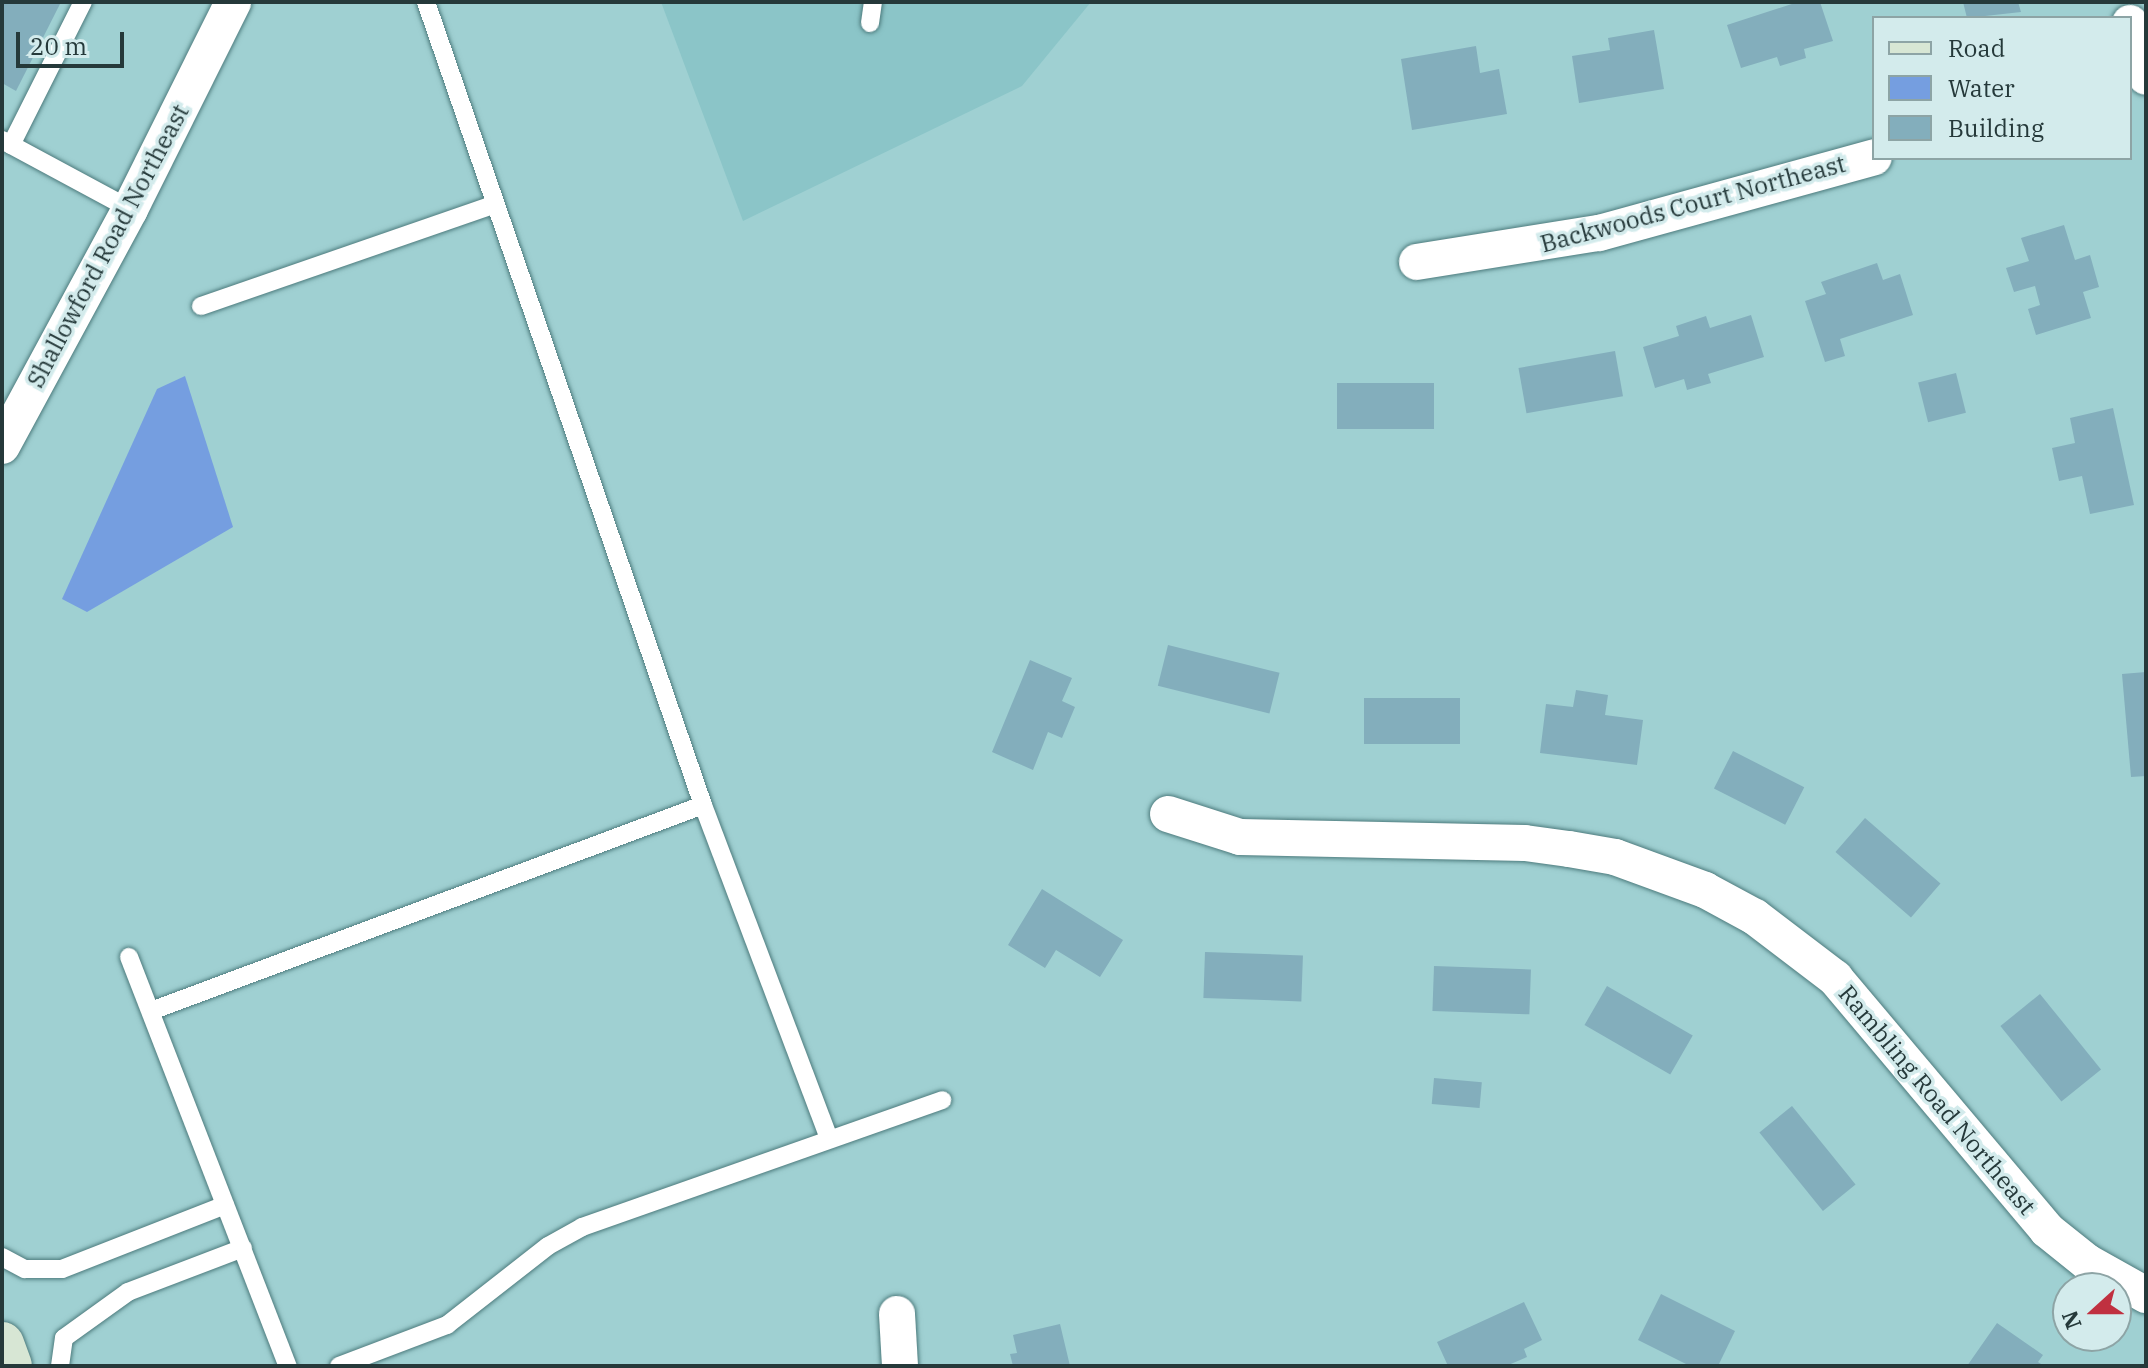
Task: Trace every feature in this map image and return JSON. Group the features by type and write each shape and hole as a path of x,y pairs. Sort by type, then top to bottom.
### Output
{"street":[{"name":"Shallowford Road Northeast","path":"2,446 130,209 233,2"},
{"path":"2132,30 2146,78"},
{"name":"Backwoods Court Northeast","path":"1417,262 1599,233 1872,158"},
{"name":"Rambling Road Northeast","path":"1168,814 1240,837 1525,843 1569,849 1615,857 1705,890 1755,917 1835,978 2047,1230 2087,1262 2146,1295"},
{"path":"897,1314 900,1366"},
{"path":"2,1344 10,1366"}],"lane":[{"path":"83,2 7,143 130,209"},
{"path":"408,2 426,8 703,805 829,1139"},
{"path":"870,23 873,2"},
{"path":"201,306 493,205"},
{"path":"151,1011 703,805"},
{"path":"129,957 288,1366"},
{"path":"339,1366 447,1325 548,1246 582,1227 942,1100"},
{"path":"2,1257 25,1269 62,1269 225,1205"},
{"path":"60,1366 64,1338 128,1292 243,1248"}],"shaded area":[{"path":"661,2 1091,2 1022,86 743,221"}],"water":[{"path":"185,376 233,527 87,612 62,599 157,389"}],"building":[{"path":"2,2 61,2 16,91 2,83"},
{"path":"1798,2 1820,2 1833,41 1804,49 1806,58 1780,66 1777,57 1741,68 1727,25"},
{"path":"1963,2 2018,2 2021,12 1985,16 1966,16"},
{"path":"1654,30 1664,89 1579,103 1572,56 1610,50 1608,38"},
{"path":"1476,46 1480,73 1499,69 1507,114 1412,130 1401,59"},
{"path":"2064,225 2075,260 2090,255 2099,287 2083,292 2091,318 2036,335 2028,309 2040,305 2035,286 2014,292 2006,268 2029,261 2021,238"},
{"path":"1877,263 1883,280 1900,274 1913,315 1840,339 1845,356 1825,362 1805,301 1826,294 1821,282"},
{"path":"1751,315 1764,357 1708,374 1711,383 1687,390 1684,379 1655,388 1643,347 1679,336 1676,326 1706,316 1710,328"},
{"path":"1615,351 1623,396 1526,413 1518,368"},
{"path":"1956,373 1966,413 1928,422 1918,382"},
{"path":"1337,383 1434,383 1434,429 1337,429"},
{"path":"2113,408 2134,505 2090,514 2082,476 2059,481 2052,448 2075,443 2070,418"},
{"path":"1168,645 1280,673 1269,714 1158,686"},
{"path":"1030,660 1072,678 1062,701 1075,707 1062,738 1048,732 1033,770 992,752"},
{"path":"2146,672 2146,776 2131,777 2122,674"},
{"path":"1576,690 1608,695 1605,715 1643,720 1637,765 1540,753 1546,704 1573,707"},
{"path":"1364,698 1460,698 1460,744 1364,744"},
{"path":"1733,751 1804,787 1785,825 1714,788"},
{"path":"1865,818 1940,884 1911,918 1835,852"},
{"path":"1042,889 1123,940 1100,977 1056,950 1045,968 1008,945"},
{"path":"1205,952 1303,955 1301,1001 1203,998"},
{"path":"1434,966 1531,969 1529,1014 1432,1011"},
{"path":"1607,986 1693,1036 1670,1074 1584,1025"},
{"path":"2040,994 2101,1069 2061,1101 2000,1026"},
{"path":"1434,1078 1482,1082 1480,1108 1432,1104"},
{"path":"1792,1106 1856,1184 1823,1211 1759,1132"},
{"path":"1661,1294 1735,1331 1718,1366 1690,1366 1638,1340"},
{"path":"1524,1302 1542,1340 1524,1349 1527,1357 1506,1366 1448,1366 1437,1342"},
{"path":"1997,1323 2043,1355 2038,1362 2044,1366 1967,1366"},
{"path":"1060,1324 1070,1366 1013,1366 1010,1354 1017,1353 1013,1335"}]}
